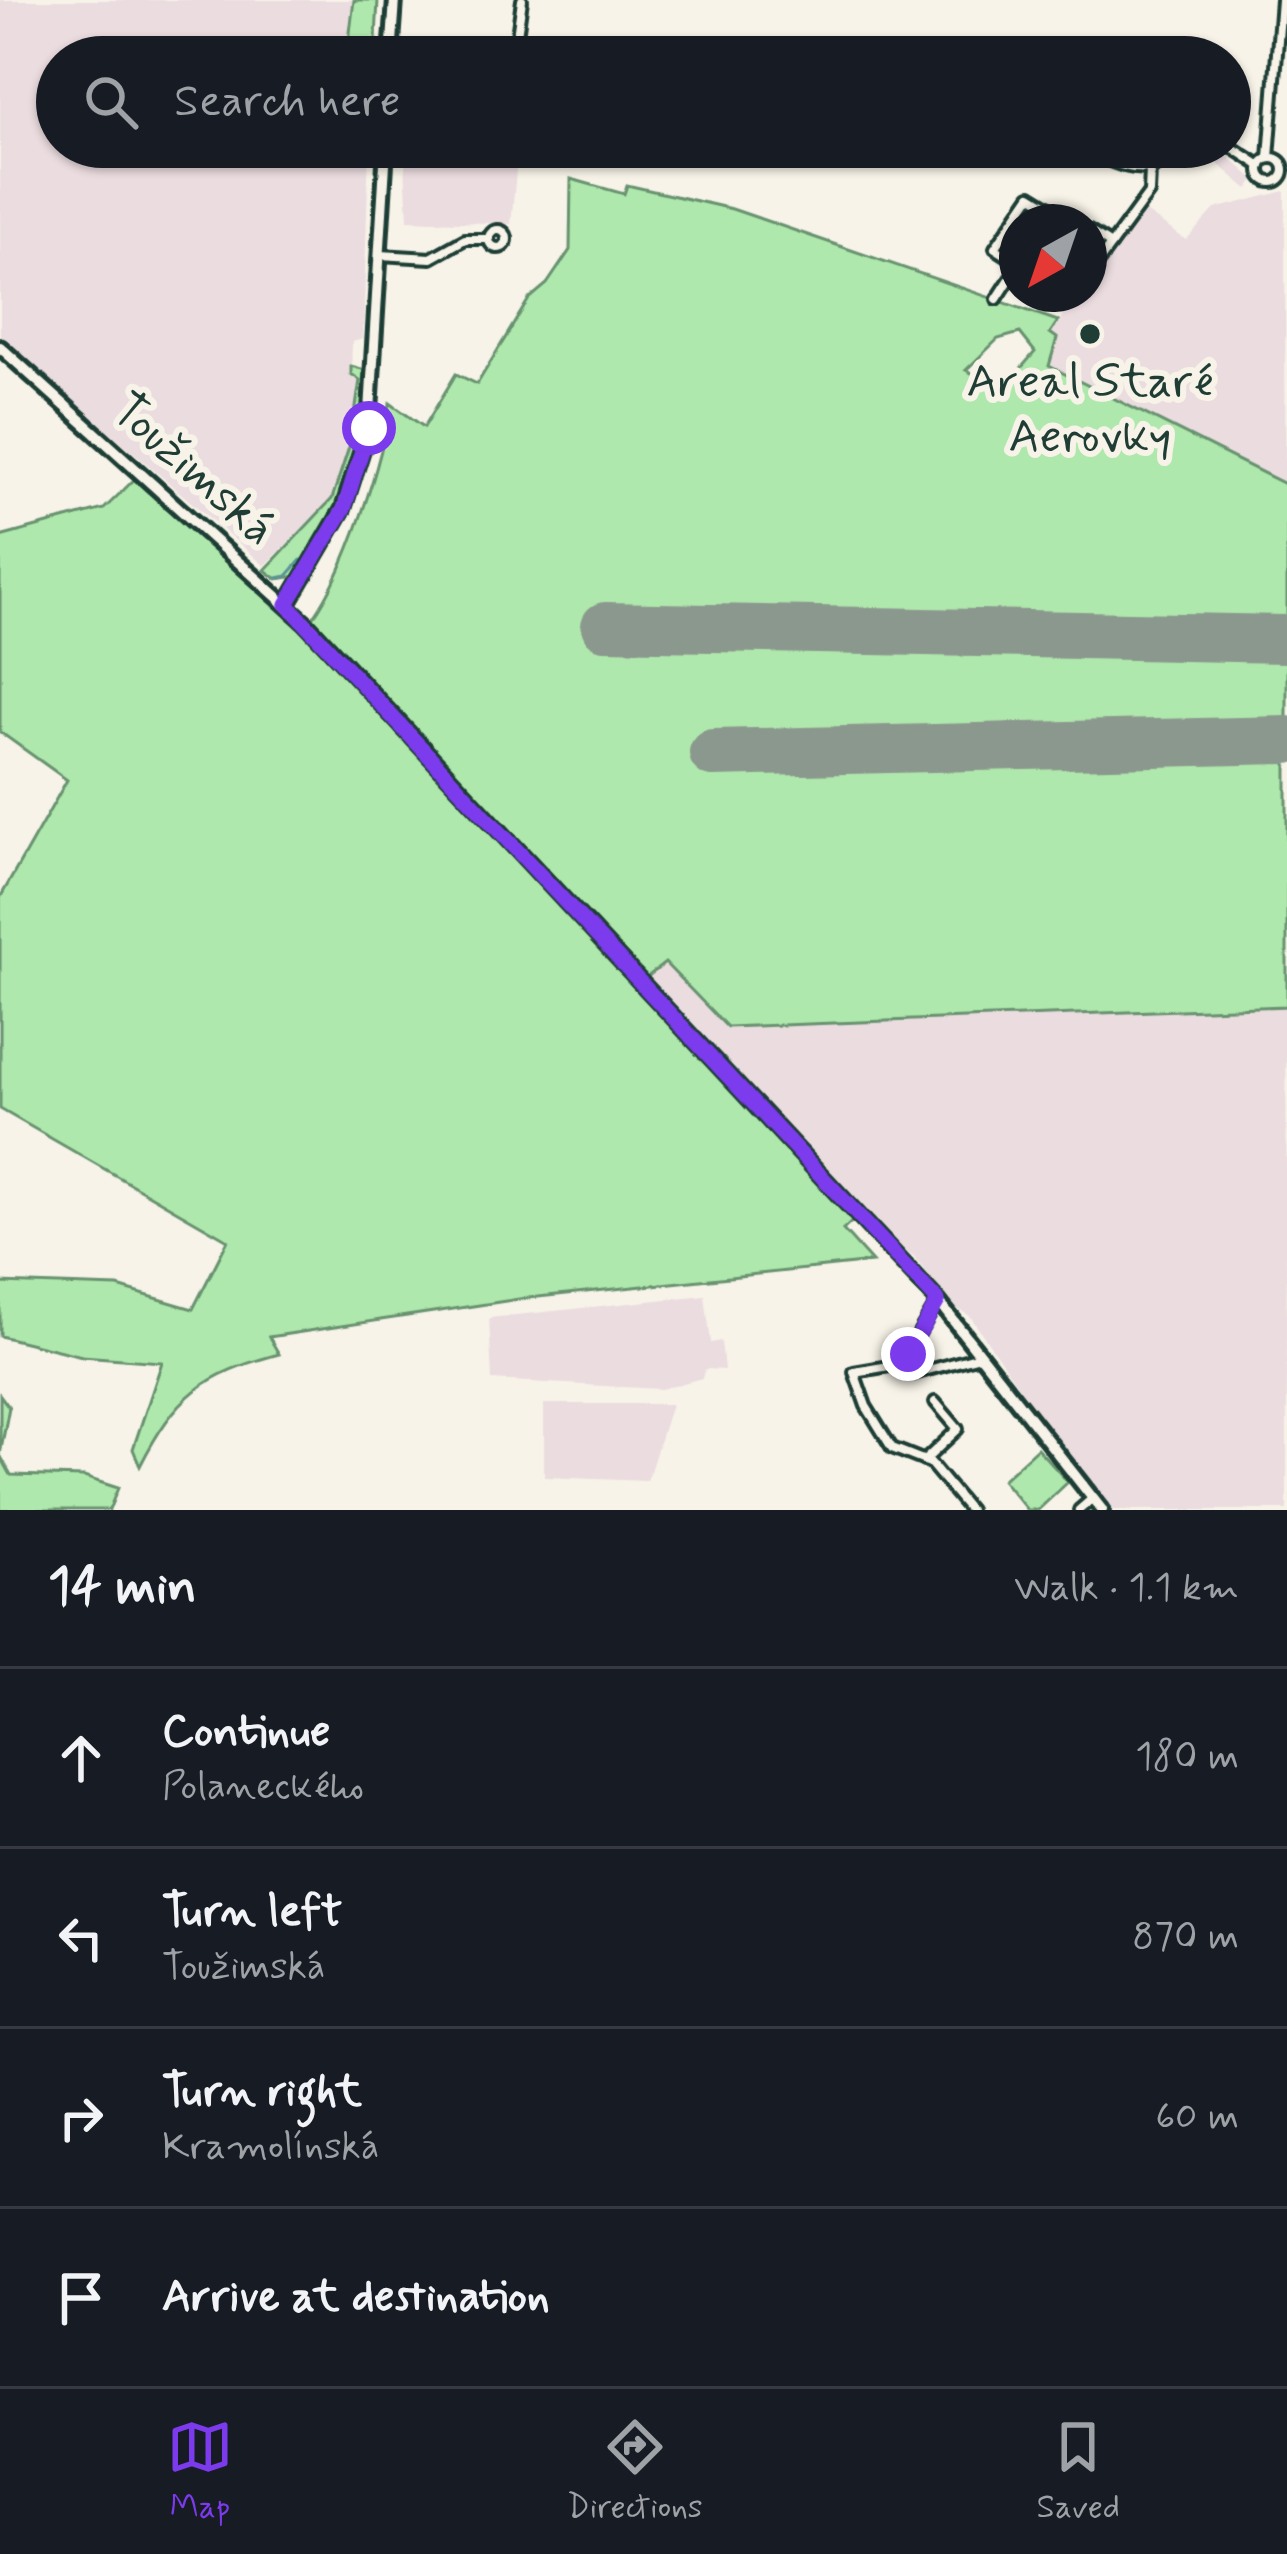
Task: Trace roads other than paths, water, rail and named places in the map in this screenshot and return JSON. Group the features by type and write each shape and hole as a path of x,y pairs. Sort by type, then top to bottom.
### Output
{"street":[{"path":"392,36 395,0"},
{"path":"517,36 522,0"},
{"path":"1261,166 1269,158 1269,105 1284,22 1281,0"},
{"path":"1251,160 1261,166 1265,180 1283,183 1283,166 1269,158"},
{"path":"287,604 330,535 361,461 373,400 385,168"},
{"path":"1135,168 1159,168"},
{"path":"1107,250 1149,193 1150,170"},
{"path":"380,255 431,258 465,239 489,239"},
{"path":"1107,242 1111,244"},
{"name":"Toužimská","path":"0,347 287,604 938,1301 1102,1510"},
{"path":"938,1301 901,1364 854,1372 866,1406 892,1448 924,1461 969,1510"},
{"path":"914,1374 982,1356"},
{"path":"924,1461 961,1432 935,1402"},
{"path":"1079,1510 1093,1498"}],"waterway":[{"path":"277,578 287,576 301,560"}],"place":[{"name":"Areal Staré Aerovky","path":"1090,334"}]}
